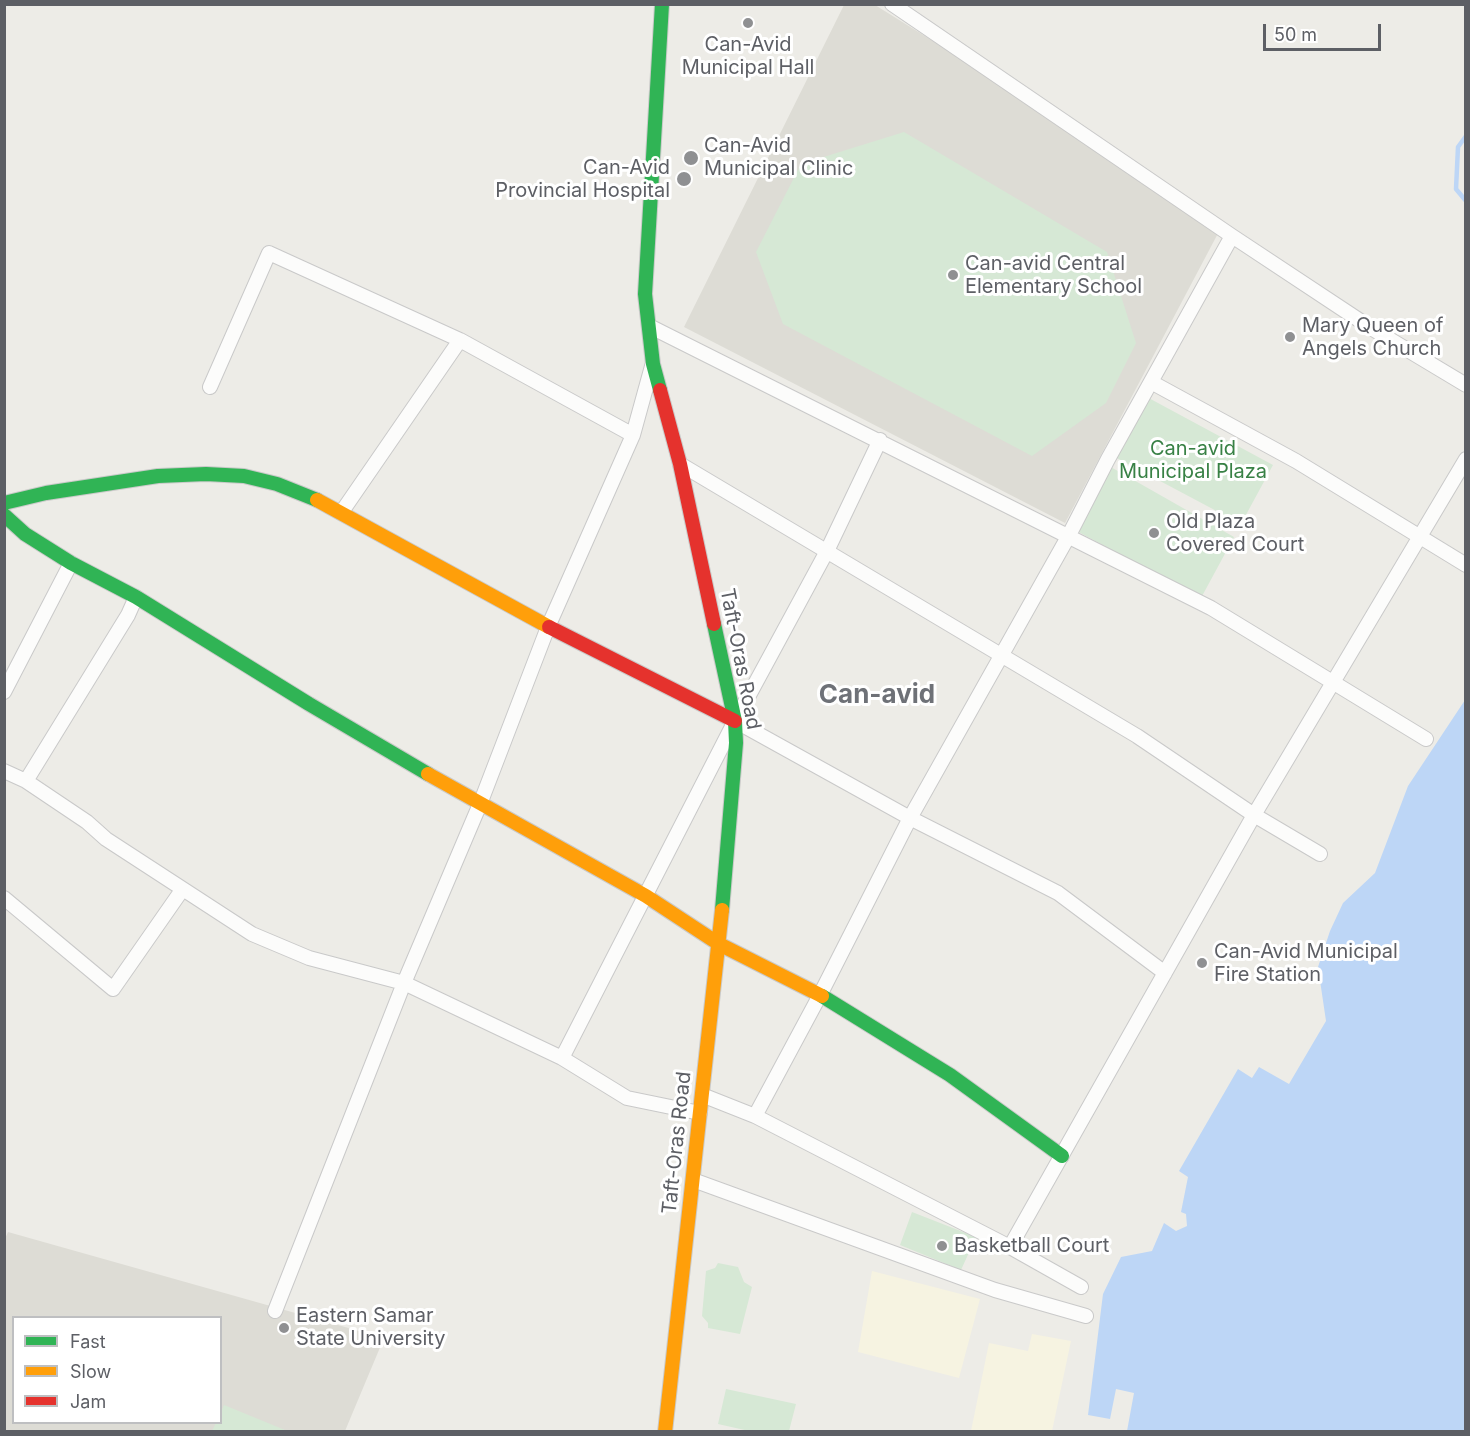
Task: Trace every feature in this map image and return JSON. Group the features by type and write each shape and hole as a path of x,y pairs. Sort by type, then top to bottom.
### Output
{"street":[{"name":"Taft-Oras Road","path":"662,4 645,294 653,364 680,464 735,721 735,771 719,944 665,1431"},
{"path":"892,4 1232,236 1371,328 1466,385"},
{"path":"755,1116 820,995 910,818 1068,537 1232,236"},
{"path":"210,387 269,253 460,340 633,435"},
{"path":"649,326 1211,608 1426,739"},
{"path":"341,513 460,340"},
{"path":"276,1311 404,983 480,804 548,627 633,435 653,364"},
{"path":"1151,382 1296,461 1466,565"},
{"path":"562,1058 735,721 827,551 880,440"},
{"path":"1010,1247 1254,815 1466,459"},
{"path":"680,464 1137,736 1254,815 1320,854"},
{"path":"4,502 46,493 136,480 206,474 244,476 277,484 311,497 548,627 735,721 910,818 1058,893 1165,973"},
{"path":"4,515 25,534 71,563 136,597 309,704 480,804 646,896 719,944 820,995 950,1075 1062,1156"},
{"path":"4,692 71,563"},
{"path":"26,781 128,615 136,597"},
{"path":"4,771 26,781 87,822 106,839 252,934 309,958 404,983 562,1058 627,1098 700,1113"},
{"path":"4,898 113,989 182,890"},
{"path":"702,1095 755,1116 1010,1247 1081,1287"},
{"path":"693,1180 995,1290 1086,1316"}],"shaded area":[{"name":"Can-avid Central Elementary School","path":"844,5 875,5 1224,222 1065,523 684,327"},
{"name":"Eastern Samar State University","path":"8,1232 384,1338 345,1431 5,1432 4,1241"},
{"path":"872,1271 980,1299 959,1378 858,1352"},
{"path":"1032,1334 1071,1341 1052,1431 971,1431 989,1343 1028,1351"}],"green space":[{"path":"904,132 1107,252 1136,343 1106,403 1032,456 783,324 756,252 801,164"},
{"name":"Can-avid Municipal Plaza","path":"1145,396 1273,465 1241,524 1113,456"},
{"name":"Old Plaza Covered Court","path":"1109,466 1234,537 1201,598 1073,529"},
{"path":"912,1212 976,1237 961,1270 900,1245"},
{"path":"718,1263 738,1267 744,1282 752,1287 740,1334 708,1328 708,1323 702,1316 706,1271 715,1268"},
{"path":"726,1389 796,1404 789,1431 749,1431 718,1424"},
{"path":"224,1405 285,1431 212,1431 216,1424 222,1424"}],"water":[{"path":"1465,700 1465,1431 1127,1431 1134,1393 1116,1389 1110,1419 1088,1415 1103,1294 1121,1257 1152,1251 1164,1223 1176,1231 1187,1226 1186,1214 1181,1212 1188,1177 1179,1171 1238,1069 1252,1078 1259,1067 1289,1084 1326,1021 1318,967 1330,931 1343,903 1375,873 1408,786"}],"waterway":[{"path":"1466,136 1458,147 1456,189 1466,201"}],"traffic: fast":[{"path":"660,390 653,364 645,294 662,4"},
{"path":"4,503 46,493 158,476 206,474 244,476 277,484 317,500"},
{"path":"4,515 25,534 71,563 136,597 309,704 428,774"},
{"path":"714,624 735,721 736,743 722,910"},
{"path":"822,996 950,1075 1062,1156"}],"traffic: slow":[{"path":"317,500 549,627"},
{"path":"428,774 646,896 719,944 822,996"},
{"path":"665,1432 722,910"}],"traffic: jam":[{"path":"660,390 680,464 714,624"},
{"path":"549,627 735,721"}],"place":[{"name":"Can-Avid Municipal Hall","path":"748,23"},
{"name":"Can-Avid Municipal Clinic","path":"691,158"},
{"name":"Can-Avid Provincial Hospital","path":"684,179"},
{"name":"Can-avid Central Elementary School","path":"953,275"},
{"name":"Mary Queen of Angels Church","path":"1290,337"},
{"name":"Old Plaza Covered Court","path":"1154,533"},
{"name":"Can-Avid Municipal Fire Station","path":"1202,963"},
{"name":"Basketball Court","path":"942,1246"},
{"name":"Eastern Samar State University","path":"284,1328"}],"district":[{"name":"Can-avid","path":"877,695"}]}
